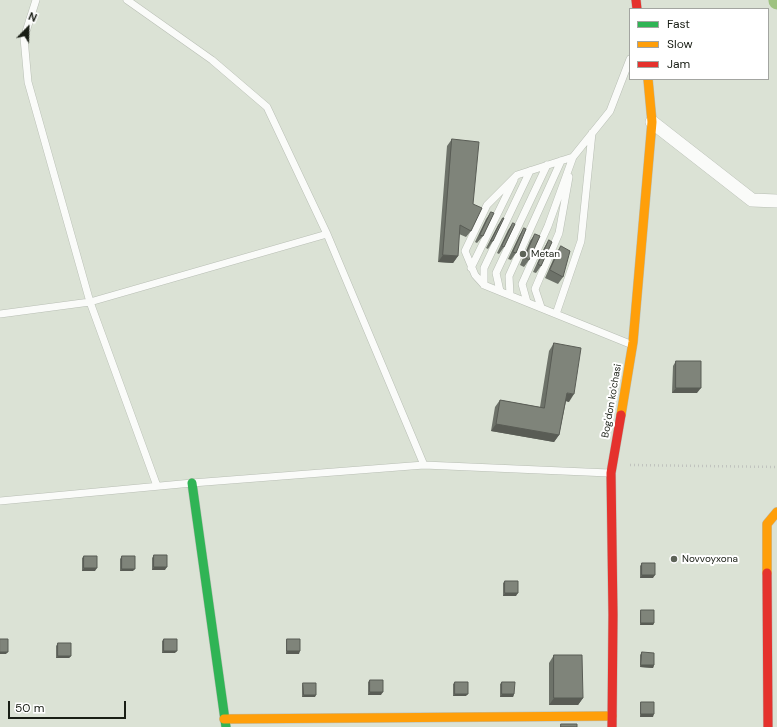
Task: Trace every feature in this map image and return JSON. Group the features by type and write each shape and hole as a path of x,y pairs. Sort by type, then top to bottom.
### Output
{"street":[{"name":"Bog'don ko'chasi","path":"612,727 613,615 611,469 632,345 652,122 648,80"},
{"path":"652,122 752,200 777,201"},
{"path":"192,483 225,723 612,716"},
{"path":"768,727 767,524 777,512"}],"lane":[{"path":"36,0 24,38 28,82 90,302 157,486"},
{"path":"127,0 212,60 267,107 327,234 424,465"},
{"path":"527,302 522,284 548,226 573,157 610,111 629,62"},
{"path":"556,314 581,241 592,133"},
{"path":"573,157 516,175 487,205 465,251 471,268 484,285 632,345"},
{"path":"540,307 535,289 559,233 573,157"},
{"path":"510,295 509,276 562,161"},
{"path":"500,291 496,273 547,165"},
{"path":"484,285 484,268 530,171"},
{"path":"471,268 516,175"},
{"path":"0,314 90,302 327,234"},
{"path":"0,501 192,483 424,465 611,469"}],"path":[{"path":"611,469 777,468"}],"building":[{"path":"452,139 479,142 473,204 482,208 471,231 460,225 458,256 443,255"},
{"path":"491,212 494,213 483,236 480,235"},
{"path":"503,218 493,241 491,241"},
{"path":"513,223 515,224 504,247 502,246"},
{"path":"524,228 526,229 516,253 513,252"},
{"path":"535,234 540,236 529,260 525,257"},
{"path":"549,240 552,242 541,266 538,264"},
{"path":"561,246 570,251 563,277 550,270"},
{"path":"554,343 581,348 574,394 567,393 559,435 496,424 500,400 544,408"},
{"path":"676,361 701,361 701,388 676,388"},
{"path":"154,555 167,555 167,567 154,567"},
{"path":"84,556 97,556 97,568 84,568"},
{"path":"122,556 135,556 135,569 122,569"},
{"path":"642,563 655,563 655,575 642,575"},
{"path":"505,581 518,581 518,593 505,593"},
{"path":"641,610 654,610 654,623 641,623"},
{"path":"0,639 8,639 8,652 0,652"},
{"path":"164,639 177,639 177,651 164,651"},
{"path":"287,639 300,639 300,651 287,651"},
{"path":"58,643 71,643 71,656 58,656"},
{"path":"642,652 654,653 654,665 641,665"},
{"path":"554,655 582,655 583,698 554,698"},
{"path":"370,680 383,680 383,692 370,692"},
{"path":"455,682 468,682 468,694 455,694"},
{"path":"502,682 515,682 514,694 502,694"},
{"path":"303,683 316,683 316,695 304,695"},
{"path":"641,702 654,702 654,714 641,714"},
{"path":"561,724 577,724 577,727 561,727"}],"traffic: fast":[{"path":"192,483 226,727"}],"traffic: slow":[{"path":"621,415 633,342 652,122 648,80"},
{"path":"767,573 767,524 777,512"},
{"path":"224,719 612,716"}],"traffic: jam":[{"path":"636,0 637,8"},
{"path":"612,727 613,615 611,473 621,415"},
{"path":"767,573 768,727"}],"place":[{"name":"Metan","path":"523,254"},
{"name":"Novvoyxona","path":"674,559"}]}
